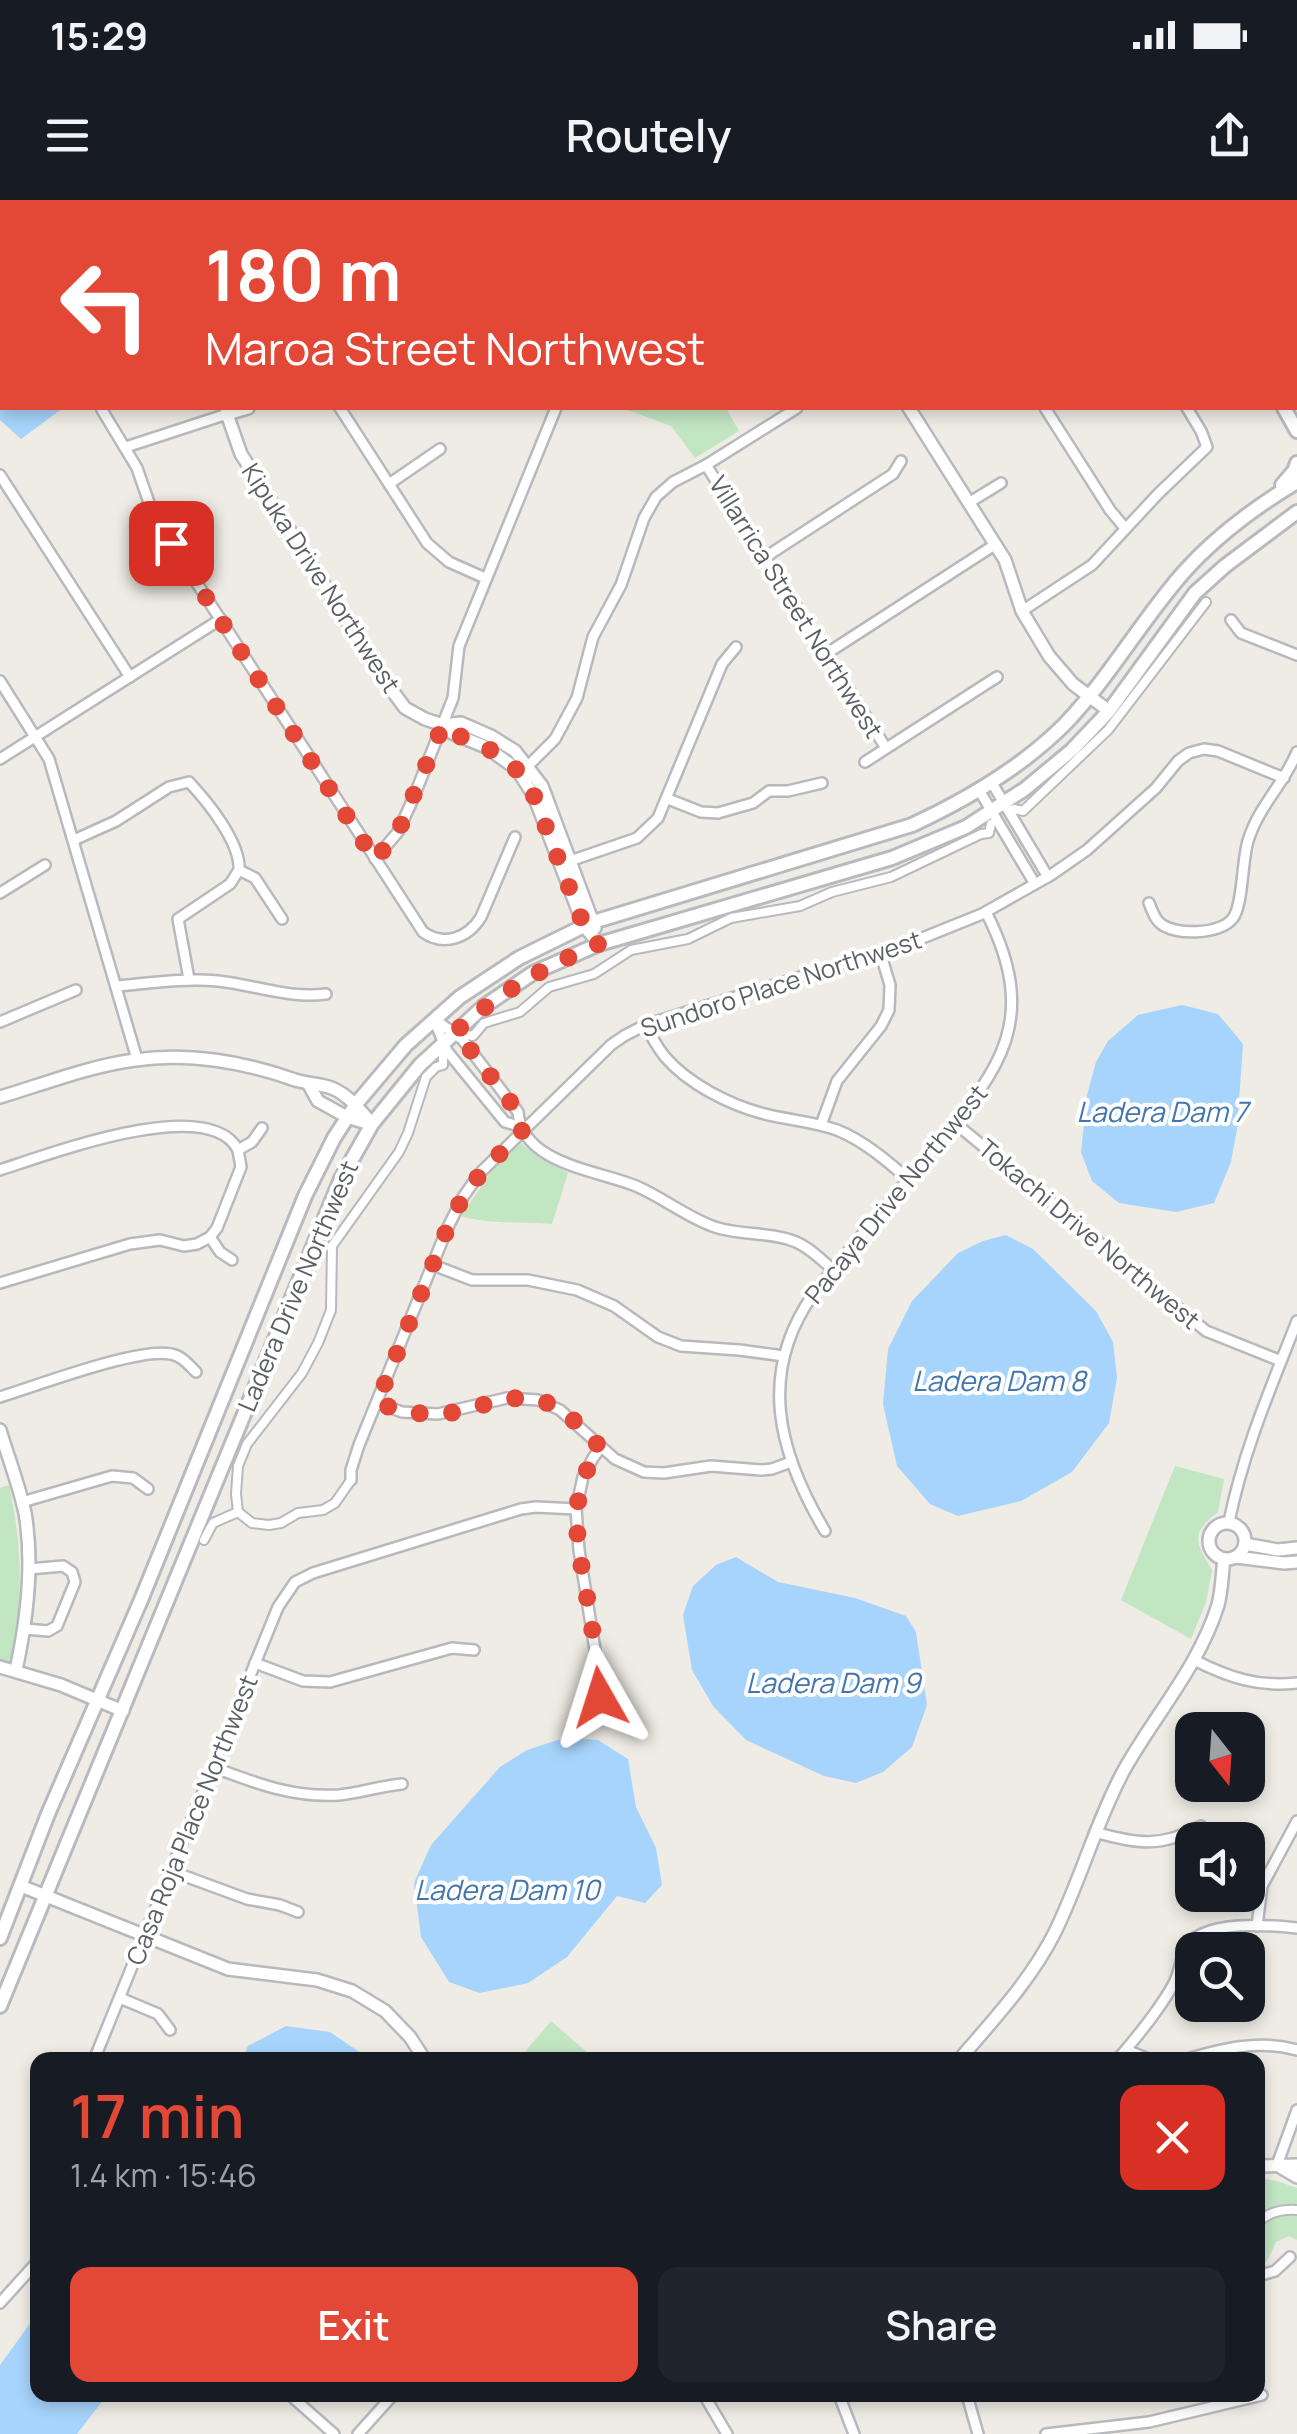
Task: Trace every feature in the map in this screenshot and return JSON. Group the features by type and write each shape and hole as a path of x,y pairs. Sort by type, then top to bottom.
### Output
{"main road":[{"path":"1271,498 1297,463"},
{"name":"Ladera Drive Northwest","path":"0,1938 309,1186 347,1117 406,1045 489,976 554,939 589,924 912,825 986,786 1032,753 1090,697 1183,573 1226,531 1297,482"},
{"name":"Ladera Drive Northwest","path":"0,2006 341,1179 372,1124 420,1065 461,1034 484,1007 534,974 598,944 892,858 1000,812 1072,750 1109,711 1196,593 1297,512"},
{"path":"1254,544 1297,522"}],"street":[{"path":"102,410 137,468 154,517 422,932 431,938 453,939 475,927 516,837"},
{"path":"341,410 426,544 449,562 485,578"},
{"path":"375,860 398,832 443,725 452,698 459,646 555,410"},
{"path":"524,770 555,739 577,698 593,637 621,585 644,518 656,497 672,482 794,410"},
{"path":"910,410 996,544 1022,611 1062,673 1109,711"},
{"path":"1046,410 1125,528"},
{"path":"1022,611 1092,565 1207,447 1188,410"},
{"path":"126,447 226,411"},
{"name":"Kipuka Drive Northwest","path":"226,411 241,454 405,708 443,725 460,722 490,736 515,751 524,770 542,786 565,862 598,944"},
{"path":"389,484 440,449"},
{"path":"764,558 893,474 901,462"},
{"name":"Villarrica Street Northwest","path":"706,465 886,748"},
{"path":"0,475 130,677"},
{"path":"970,502 1000,483"},
{"path":"826,654 996,544"},
{"path":"1000,812 1023,811 1108,730 1206,602"},
{"path":"0,759 222,620"},
{"path":"1231,620 1241,633 1297,655"},
{"path":"565,862 637,838 658,818 722,664 736,647"},
{"path":"865,762 997,677"},
{"path":"0,680 49,759 136,1060"},
{"name":"Sundoro Place Northwest","path":"352,1480 359,1446 454,1212 469,1187 521,1128 600,1054 645,1025 930,936 986,912 1048,877 1103,837 1189,754 1204,749 1218,751 1284,778"},
{"path":"1149,903 1156,920 1168,928 1207,932 1231,921 1237,912 1244,857 1252,830 1297,752"},
{"path":"74,840 116,821 169,788 188,782 201,794 234,844 240,861 230,884 178,920 188,980"},
{"path":"668,799 700,812 718,813 752,803 769,790 788,791 822,783"},
{"path":"986,786 1036,884"},
{"path":"1000,812 1048,877"},
{"path":"434,1019 461,1034 474,1036 484,1023 520,1012 549,987 594,974 631,950 688,939 731,918 800,906 832,892 891,877 989,833 1000,812"},
{"path":"0,893 44,865"},
{"path":"239,870 256,878 282,918"},
{"name":"Pacaya Drive Northwest","path":"825,1531 808,1503 786,1444 780,1380 788,1338 799,1314 996,1068 1008,1029 1011,985 1002,948 986,912"},
{"path":"822,1125 837,1082 889,1010 892,994 880,952"},
{"path":"117,986 188,980 247,985 305,997 326,994"},
{"path":"0,1022 76,990"},
{"path":"352,1480 335,1503 323,1510 298,1513 269,1526 252,1522 238,1512 238,1466 247,1444 302,1374 331,1310 332,1246 399,1152 426,1077 443,1064 434,1019"},
{"path":"645,1025 669,1061 694,1081 758,1113 822,1125 847,1135 873,1150 908,1179"},
{"path":"461,1034 518,1112 521,1128"},
{"path":"443,1050 505,1122 521,1128 539,1148 564,1164 636,1186 717,1228 793,1241 834,1270"},
{"path":"0,1097 102,1066 181,1058 229,1062 309,1085 330,1086 356,1104 372,1124"},
{"path":"309,1085 318,1101 347,1117 372,1124"},
{"name":"Tokachi Drive Northwest","path":"955,1123 1206,1331 1282,1361"},
{"path":"0,1170 149,1128 220,1132 238,1150 241,1167 218,1228 197,1244 184,1246 160,1240 130,1244 0,1283"},
{"path":"238,1150 252,1142 262,1128"},
{"path":"210,1237 220,1252 232,1260"},
{"path":"432,1265 472,1280 528,1280 577,1290 614,1306 658,1336 681,1346 784,1356"},
{"path":"1229,1522 1239,1474 1297,1321"},
{"path":"0,1397 142,1354 169,1353 182,1358 196,1372"},
{"path":"377,1403 402,1412 438,1414 507,1398 538,1400 560,1410 601,1448 628,1466 655,1474 711,1466 772,1469 791,1462"},
{"path":"0,1430 22,1502 29,1568 25,1628 16,1670"},
{"path":"596,1706 602,1687 578,1550 576,1509 584,1477 601,1448"},
{"path":"22,1502 112,1476 133,1478 148,1489"},
{"name":"Casa Roja Place Northwest","path":"97,2052 278,1608 294,1582 312,1572 521,1510 576,1509"},
{"path":"204,1540 214,1523 238,1512"},
{"path":"1245,1544 1240,1528 1229,1522 1215,1527 1208,1538 1211,1551 1230,1558 1297,1562"},
{"path":"1245,1544 1278,1550 1297,1548"},
{"path":"967,2052 1022,1987 1055,1932 1124,1770 1194,1660 1220,1601 1230,1558 1245,1544"},
{"path":"25,1628 48,1631 57,1626 75,1582 72,1572 64,1566 29,1568"},
{"path":"256,1663 303,1680 330,1682 452,1648 474,1650"},
{"path":"1194,1660 1228,1677 1270,1686 1297,1684"},
{"path":"0,1667 61,1685 122,1711"},
{"path":"214,1767 266,1787 316,1796 402,1784"},
{"path":"1257,1926 1262,1886 1297,1821"},
{"path":"1095,1832 1128,1842 1175,1839"},
{"path":"171,1870 247,1899 298,1912"},
{"path":"21,1886 228,1968 318,1980 352,1992 384,2010 420,2052"},
{"path":"1131,2052 1126,2050 1160,2008 1178,1976 1186,1947 1195,1938 1220,1928 1297,1928"},
{"path":"120,1998 158,2014 170,2030"},
{"path":"1208,2052 1241,2046 1297,2050"},
{"path":"1277,2165 1297,2110"},
{"path":"1277,2165 1297,2178"},
{"path":"1265,2166 1297,2165"},
{"path":"1265,2218 1275,2212 1297,2210"},
{"path":"1265,2274 1276,2271 1290,2256"},
{"path":"0,2304 30,2269"},
{"path":"298,2402 334,2434"},
{"path":"358,2434 387,2402"},
{"path":"708,2402 728,2434"},
{"path":"842,2402 854,2434"},
{"path":"969,2402 978,2434"},
{"path":"1046,2434 1149,2422 1233,2402"}],"green space":[{"path":"628,410 727,410 739,431 695,458 671,426"},
{"path":"521,1143 568,1173 552,1224 461,1216 491,1172"},
{"path":"1175,1466 1224,1479 1218,1512 1199,1533 1199,1546 1212,1570 1206,1602 1191,1639 1121,1600"},
{"path":"9,1485 20,1574 11,1663 0,1661 0,1488"},
{"path":"551,2021 587,2052 525,2052"},
{"path":"1265,2179 1297,2188 1297,2240 1289,2236 1276,2242 1267,2261"}],"water":[{"path":"0,410 60,410 21,439 0,420"},
{"name":"Ladera Dam 7","path":"1182,1005 1218,1014 1243,1044 1231,1162 1214,1203 1176,1212 1119,1203 1092,1181 1081,1152 1087,1095 1096,1062 1108,1041 1138,1015"},
{"name":"Ladera Dam 8","path":"1006,1235 1033,1249 1096,1311 1113,1342 1117,1378 1109,1423 1072,1472 1021,1501 958,1516 930,1504 897,1466 883,1404 888,1349 912,1301 958,1253"},
{"name":"Ladera Dam 9","path":"736,1557 778,1582 855,1598 906,1616 916,1632 927,1705 912,1747 883,1772 856,1783 824,1776 746,1740 713,1706 692,1670 683,1615 693,1586 716,1565"},
{"name":"Ladera Dam 10","path":"564,1738 598,1740 628,1759 636,1807 656,1848 662,1885 645,1903 617,1896 567,1957 528,1983 480,1993 449,1982 421,1937 414,1883 431,1845 500,1767 527,1750"},
{"path":"286,2026 330,2032 359,2052 245,2052 248,2046"},
{"path":"30,2324 30,2402 102,2402 77,2434 0,2434 0,2365"}],"route":[{"path":"171,543 375,860 398,832 443,725 452,733 486,747 520,774 534,796 584,926 598,944 534,974 484,1007 454,1033 518,1112 522,1131 469,1187 454,1212 377,1403 402,1412 438,1414 507,1398 538,1400 560,1410 601,1448 584,1477 576,1509 578,1550 602,1687 600,1697"}]}
